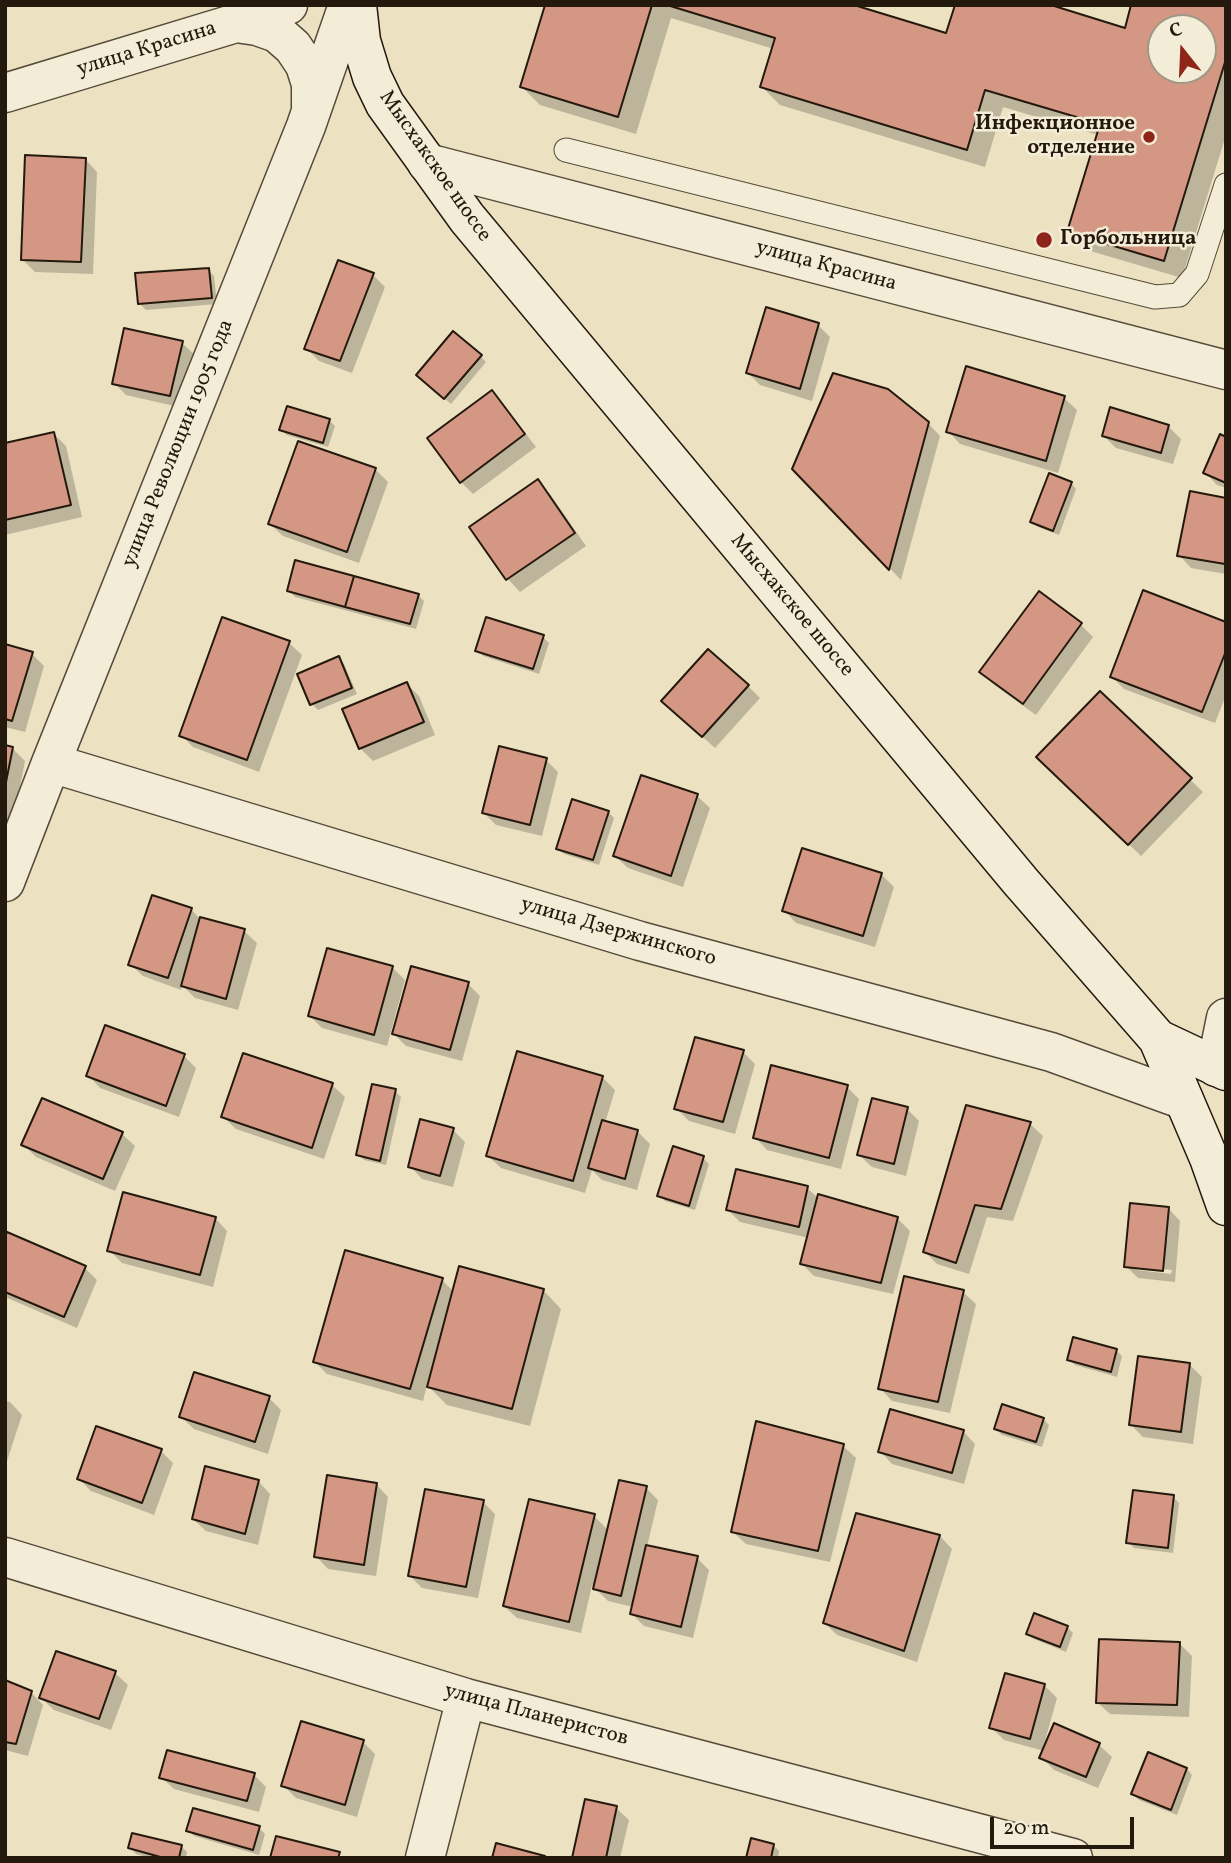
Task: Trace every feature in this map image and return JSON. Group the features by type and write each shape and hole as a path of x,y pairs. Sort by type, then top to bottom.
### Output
{"street":[{"name":"улица Красина","path":"5,93 288,5"},
{"name":"улица Революции 1905 года","path":"5,882 354,6"},
{"name":"Мысхакское шоссе","path":"354,6 372,77 385,104 467,218 1021,882 1158,1039 1209,1158 1226,1206"},
{"path":"236,23 277,33 293,47 305,65 311,84 312,106 306,126"},
{"name":"улица Красина","path":"427,163 1226,370"},
{"name":"улица Дзержинского","path":"51,763 640,941 1051,1052 1184,1100"},
{"path":"1158,1039 1221,1069 1226,1018"},
{"name":"улица Планеристов","path":"5,1556 466,1698 1073,1858"},
{"path":"425,1858 466,1698"}],"lane":[{"path":"566,150 1155,296 1179,295 1197,274 1226,185"}],"building":[{"path":"545,5 652,5 618,117 520,87"},
{"name":"Инфекционное отделение","path":"667,5 854,5 946,33 955,5 1051,5 1125,28 1131,5 1226,5 1226,59 1164,261 1067,232 1100,124 985,90 967,150 760,87 775,38"},
{"path":"25,155 86,158 81,262 21,260"},
{"path":"338,260 374,273 340,361 304,349"},
{"path":"209,268 212,298 138,304 135,273"},
{"path":"766,307 819,323 800,389 746,373"},
{"path":"124,328 183,341 170,396 112,384"},
{"path":"453,331 482,355 444,399 416,375"},
{"path":"966,366 1065,396 1046,461 946,432"},
{"path":"833,373 888,389 929,422 889,570 792,469"},
{"path":"492,390 525,434 460,483 427,438"},
{"path":"287,406 330,419 323,443 279,430"},
{"path":"1110,407 1169,425 1161,453 1102,436"},
{"path":"54,432 71,505 5,520 5,443"},
{"path":"1220,434 1226,437 1226,483 1203,473"},
{"path":"298,441 376,468 347,552 268,524"},
{"path":"1049,473 1072,482 1053,531 1030,522"},
{"path":"538,479 575,533 506,580 469,527"},
{"path":"1190,491 1226,498 1225,564 1177,556"},
{"path":"295,560 354,576 345,607 287,591"},
{"path":"354,576 419,594 410,624 345,607"},
{"path":"1143,590 1226,622 1226,651 1202,712 1110,677"},
{"path":"1039,591 1082,623 1023,704 979,672"},
{"path":"222,617 290,641 247,760 179,736"},
{"path":"486,617 544,635 533,669 475,651"},
{"path":"5,644 33,652 12,721 5,719"},
{"path":"708,649 749,685 702,737 661,701"},
{"path":"339,656 352,688 310,705 297,674"},
{"path":"407,682 424,722 359,749 342,709"},
{"path":"1100,691 1192,778 1128,845 1036,757"},
{"path":"5,745 13,747 5,787"},
{"path":"499,746 547,758 530,825 482,813"},
{"path":"641,775 698,794 671,876 613,856"},
{"path":"572,799 609,811 593,860 556,849"},
{"path":"802,848 882,873 863,936 782,911"},
{"path":"152,895 192,908 168,978 128,965"},
{"path":"200,917 245,929 226,999 181,986"},
{"path":"327,948 393,966 374,1035 308,1016"},
{"path":"411,966 469,982 450,1050 392,1034"},
{"path":"105,1025 185,1054 166,1106 86,1076"},
{"path":"695,1037 744,1050 723,1122 674,1109"},
{"path":"517,1051 603,1076 573,1181 486,1156"},
{"path":"243,1053 333,1083 312,1148 221,1117"},
{"path":"771,1065 848,1085 829,1158 753,1138"},
{"path":"372,1084 396,1089 380,1161 356,1155"},
{"path":"42,1098 123,1132 103,1179 21,1145"},
{"path":"872,1098 908,1107 894,1164 857,1155"},
{"path":"966,1105 1031,1122 1001,1209 975,1205 956,1263 923,1252"},
{"path":"420,1119 454,1128 440,1176 408,1167"},
{"path":"602,1120 638,1130 625,1179 588,1168"},
{"path":"673,1146 704,1156 689,1206 657,1196"},
{"path":"736,1169 808,1186 799,1227 726,1210"},
{"path":"123,1192 216,1217 200,1275 107,1251"},
{"path":"818,1194 898,1217 881,1283 800,1264"},
{"path":"1130,1203 1169,1207 1163,1271 1124,1267"},
{"path":"7,1232 86,1266 64,1317 5,1292"},
{"path":"345,1250 443,1278 410,1389 313,1362"},
{"path":"459,1266 544,1289 512,1409 427,1387"},
{"path":"904,1276 964,1290 938,1402 878,1389"},
{"path":"1073,1337 1117,1349 1111,1372 1067,1360"},
{"path":"1138,1356 1190,1363 1181,1432 1129,1425"},
{"path":"194,1372 270,1396 255,1442 179,1417"},
{"path":"1002,1404 1044,1418 1036,1442 994,1429"},
{"path":"890,1409 964,1430 952,1473 878,1452"},
{"path":"756,1421 844,1444 818,1551 731,1532"},
{"path":"96,1426 162,1449 142,1503 77,1479"},
{"path":"205,1466 259,1480 245,1534 192,1519"},
{"path":"327,1475 377,1483 364,1565 314,1557"},
{"path":"619,1480 647,1486 621,1596 593,1589"},
{"path":"425,1489 484,1500 466,1587 408,1576"},
{"path":"1133,1490 1174,1495 1168,1548 1126,1543"},
{"path":"529,1499 595,1514 569,1622 503,1606"},
{"path":"856,1513 940,1535 904,1651 823,1623"},
{"path":"646,1545 698,1556 681,1627 630,1614"},
{"path":"1034,1613 1068,1626 1060,1647 1026,1634"},
{"path":"1099,1639 1180,1642 1177,1705 1096,1703"},
{"path":"56,1651 116,1671 99,1719 39,1698"},
{"path":"1005,1673 1045,1684 1030,1739 989,1728"},
{"path":"5,1680 32,1691 16,1744 5,1742"},
{"path":"301,1721 364,1740 345,1805 281,1786"},
{"path":"1054,1723 1100,1743 1086,1777 1039,1758"},
{"path":"167,1750 255,1773 247,1801 159,1778"},
{"path":"1148,1752 1187,1768 1171,1810 1131,1794"},
{"path":"585,1799 617,1806 606,1858 572,1858"},
{"path":"193,1808 260,1826 253,1850 186,1831"},
{"path":"132,1833 182,1845 179,1858 164,1858 128,1848"},
{"path":"276,1836 340,1852 338,1858 270,1858"},
{"path":"751,1838 774,1844 771,1858 746,1858"},
{"path":"496,1843 545,1856 545,1858 492,1858"}],"place":[{"name":"Инфекционное отделение","path":"1149,137"},
{"name":"Горбольница","path":"1044,240"}]}
